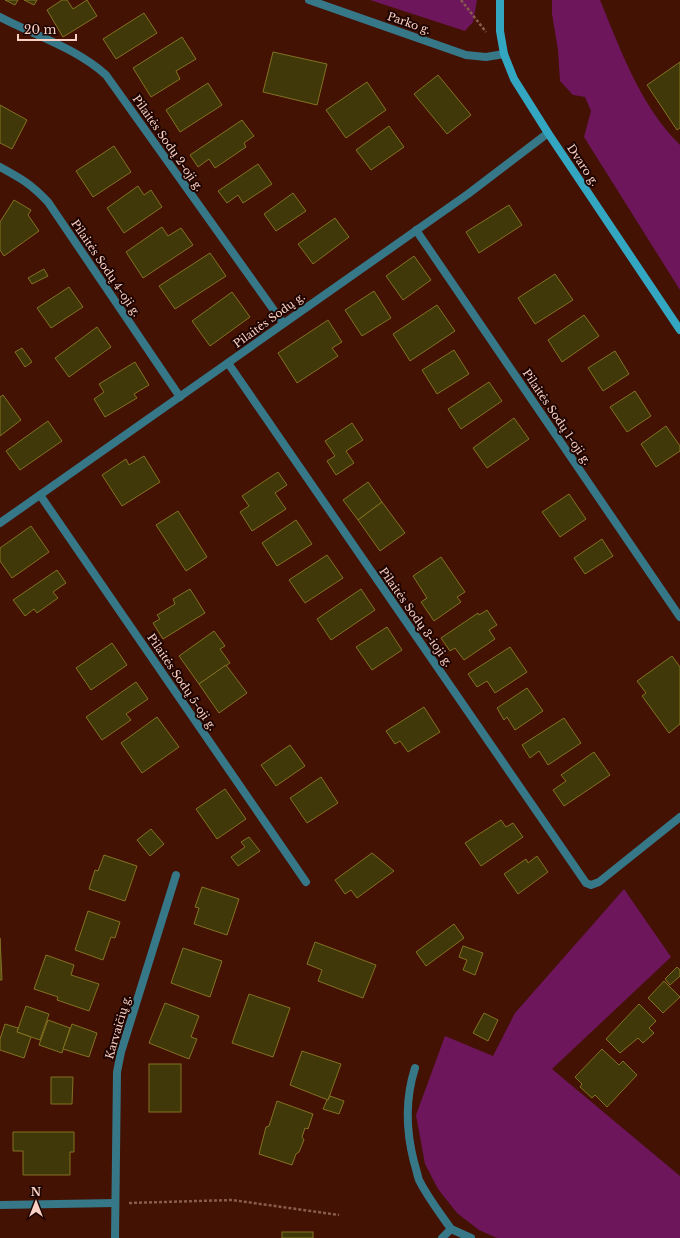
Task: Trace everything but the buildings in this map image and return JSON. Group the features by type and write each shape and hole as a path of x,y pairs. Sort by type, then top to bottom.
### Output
{"main road":[{"name":"Dvaro g.","path":"500,0 500,31 504,54 514,79 548,134 680,330"}],"street":[{"name":"Parko g.","path":"309,0 466,54 486,57 504,54"},
{"name":"Pilaitės Sodų 2-oji g.","path":"0,17 24,30 81,56 95,65 106,75 283,323"},
{"name":"Pilaitės Sodų g.","path":"0,523 468,194 548,134"},
{"name":"Pilaitės Sodų 4-oji g.","path":"0,167 26,181 48,202 180,397"},
{"name":"Pilaitės Sodų 1-oji g.","path":"416,230 680,617"},
{"name":"Pilaitės Sodų 3-ioji g.","path":"228,363 586,883 591,885 600,882 680,817"},
{"name":"Pilaitės Sodų 5-oji g.","path":"40,495 306,882"},
{"name":"Karvaičių g.","path":"115,1238 117,1072 121,1052 176,875"},
{"path":"415,1068 408,1101 408,1120 412,1154 419,1179 431,1202 451,1229 471,1238"},
{"path":"0,1205 115,1203"},
{"path":"442,1238 451,1229"}],"path":[{"path":"461,0 504,54"},
{"path":"115,1203 232,1200 339,1215"}],"shaded area":[{"path":"370,0 477,0 473,22 465,31"},
{"path":"552,0 600,0 633,77 654,113 680,145 680,290 584,137 591,111 585,97 573,95 560,81 558,50 552,14"},
{"path":"624,889 671,957 552,1069 680,1176 680,1238 497,1238 479,1230 457,1213 438,1189 425,1164 416,1115 445,1036 493,1056 515,1013"}]}
